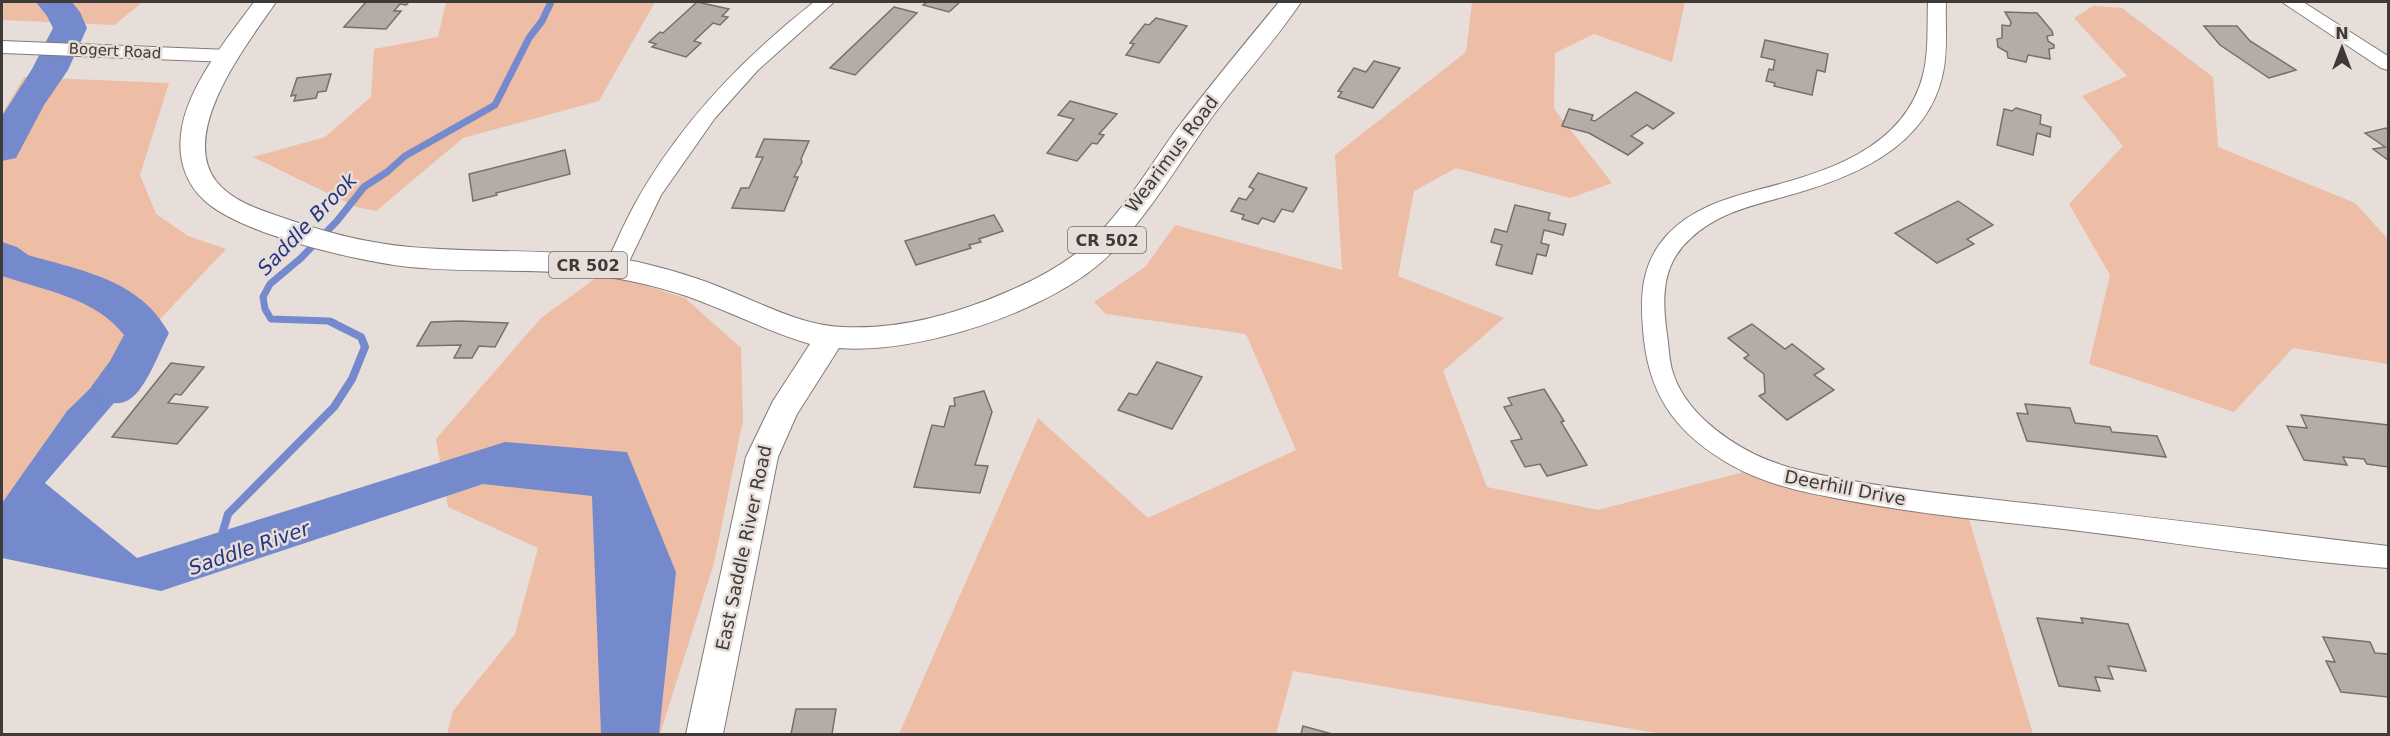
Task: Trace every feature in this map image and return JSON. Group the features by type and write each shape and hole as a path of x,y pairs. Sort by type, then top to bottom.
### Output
{"main road":[{"name":"CR 502","path":"265,2 229,56 204,100 194,128 193,154 200,178 218,198 230,206 264,221 334,244 412,257 528,260 615,268 680,284 789,327 831,337"},
{"name":"Wearimus Road","path":"831,337 897,335 938,326 1019,298 1084,262 1118,226 1198,118 1290,2"},
{"name":"East Saddle River Road","path":"704,735 762,457 771,432 789,396 831,337"}],"street":[{"path":"615,268 651,194 700,125 754,62 825,2"},
{"name":"Deerhill Drive","path":"1937,2 1933,74 1915,116 1897,136 1874,154 1845,170 1812,183 1738,201 1711,212 1675,239 1662,257 1654,277 1651,300 1660,371 1669,393 1684,415 1704,434 1729,452 1756,467 1790,479 1905,500 2388,557"},
{"path":"2291,2 2388,64"},
{"name":"Bogert Road","path":"2,47 229,56"}],"shaded area":[{"path":"2,2 143,2 114,25 2,20"},
{"path":"446,2 655,2 599,101 463,138 376,211 356,207 253,157 325,137 371,97 374,49 438,37"},
{"path":"1472,2 1685,2 1672,62 1594,34 1555,53 1554,109 1612,183 1570,198 1456,168 1414,191 1398,276 1504,318 1443,371 1487,487 1598,510 1759,468 1964,502 2033,734 1662,734 1293,671 1276,734 899,734 1038,418 1148,518 1296,450 1246,334 1106,314 1094,302 1145,267 1175,225 1342,270 1335,155 1466,52"},
{"path":"2093,6 2122,8 2213,77 2218,147 2355,203 2388,239 2388,364 2293,348 2234,412 2089,364 2110,275 2069,204 2123,146 2082,96 2127,76 2074,18"},
{"path":"24,77 169,83 140,175 156,214 188,236 226,249 147,333 67,411 2,503 2,114"},
{"path":"604,272 685,298 741,348 743,420 714,563 660,734 447,734 453,711 515,634 538,548 448,507 436,439 541,318"}],"water":[{"path":"147,333 151,360 45,483 137,558 505,442 627,452 676,572 659,734 601,734 592,496 483,484 161,591 2,558 2,503 67,411"}],"building":[{"path":"366,2 409,2 406,5 400,4 394,11 401,11 386,29 344,27"},
{"path":"697,2 729,9 722,16 728,17 720,25 713,23 694,41 701,43 686,57 652,47 656,44 649,42 660,32 663,33"},
{"path":"927,2 960,2 949,12 923,5"},
{"path":"894,7 917,13 855,75 830,68"},
{"path":"2005,12 2037,13 2052,31 2053,35 2047,36 2048,41 2054,45 2054,48 2049,49 2050,59 2028,55 2026,62 2008,58 2007,52 1998,47 1997,39 2002,38 2002,25 2010,26 2011,22"},
{"path":"1156,18 1187,26 1159,63 1126,55 1134,44 1130,43 1145,24 1149,25"},
{"path":"2204,26 2237,26 2250,41 2296,70 2269,78 2220,45"},
{"path":"1765,40 1828,54 1825,72 1817,70 1812,95 1774,86 1775,83 1766,81 1769,69 1773,70 1775,60 1761,57"},
{"path":"1374,61 1400,68 1373,108 1338,97 1342,92 1338,91 1354,68 1366,72"},
{"path":"331,74 326,91 318,92 316,98 294,101 296,95 291,96 297,78"},
{"path":"1636,92 1674,113 1653,129 1647,125 1631,136 1643,143 1628,155 1589,133 1562,126 1569,109 1593,115 1591,120 1595,121"},
{"path":"1070,101 1117,114 1099,134 1104,135 1097,144 1092,143 1077,161 1047,153 1074,119 1058,115"},
{"path":"2016,108 2041,115 2040,124 2051,127 2050,137 2037,133 2033,155 1997,145 2004,109 2012,111"},
{"path":"2386,128 2388,130 2388,160 2373,149 2385,147 2365,133"},
{"path":"764,139 809,141 794,177 798,177 784,211 732,208 741,188 749,188 763,157 756,157"},
{"path":"565,150 570,174 473,201 469,174"},
{"path":"1258,173 1307,188 1293,212 1282,209 1274,222 1262,218 1258,224 1242,219 1244,215 1231,211 1239,198 1246,200 1254,189 1249,187"},
{"path":"1958,201 1993,225 1967,239 1974,244 1937,263 1895,233"},
{"path":"1515,205 1550,213 1548,220 1566,224 1563,235 1544,230 1541,243 1549,245 1546,256 1537,254 1532,274 1496,265 1502,245 1491,242 1495,229 1507,232"},
{"path":"994,215 1003,231 979,239 981,242 969,245 971,248 916,265 905,241"},
{"path":"431,322 508,323 495,347 479,346 472,358 454,358 461,345 417,346"},
{"path":"1752,324 1785,349 1792,344 1824,369 1814,375 1834,390 1787,420 1759,396 1765,393 1764,374 1744,358 1749,355 1728,338"},
{"path":"1157,362 1202,377 1172,429 1118,410 1129,393 1137,395"},
{"path":"171,363 204,367 181,395 175,394 168,403 208,407 177,444 112,437"},
{"path":"1544,389 1587,465 1547,476 1540,464 1525,467 1511,441 1522,439 1504,407 1512,405 1508,398"},
{"path":"984,391 992,412 975,465 988,466 980,493 914,487 932,425 944,427 950,406 955,406 954,398"},
{"path":"2025,404 2070,408 2075,423 2110,427 2112,432 2157,436 2166,457 2027,441 2017,413 2028,414"},
{"path":"2301,415 2388,425 2388,467 2367,464 2364,459 2343,457 2347,465 2304,460 2287,426 2307,428"},
{"path":"2037,618 2083,623 2081,618 2128,624 2146,671 2108,666 2113,679 2095,677 2100,691 2059,686"},
{"path":"2323,637 2370,642 2375,653 2388,654 2388,697 2341,692 2326,661 2335,662"},
{"path":"796,709 836,709 832,734 791,734"},
{"path":"1303,726 1332,734 1301,734"}],"waterway":[{"name":"Saddle River","path":"2,149 26,105 50,70 70,28 63,12 53,2"},
{"name":"Saddle Brook","path":"334,323 271,319 265,309 263,297 270,284 301,258 337,221 364,187 387,172 405,156 495,105 529,38 542,21 551,2"},
{"name":"Saddle River","path":"2,257 13,265 99,292 133,315 147,333 126,373 114,387"},
{"name":"Saddle Brook","path":"223,531 228,514 334,407 352,379 365,347 361,337 331,322"}]}
